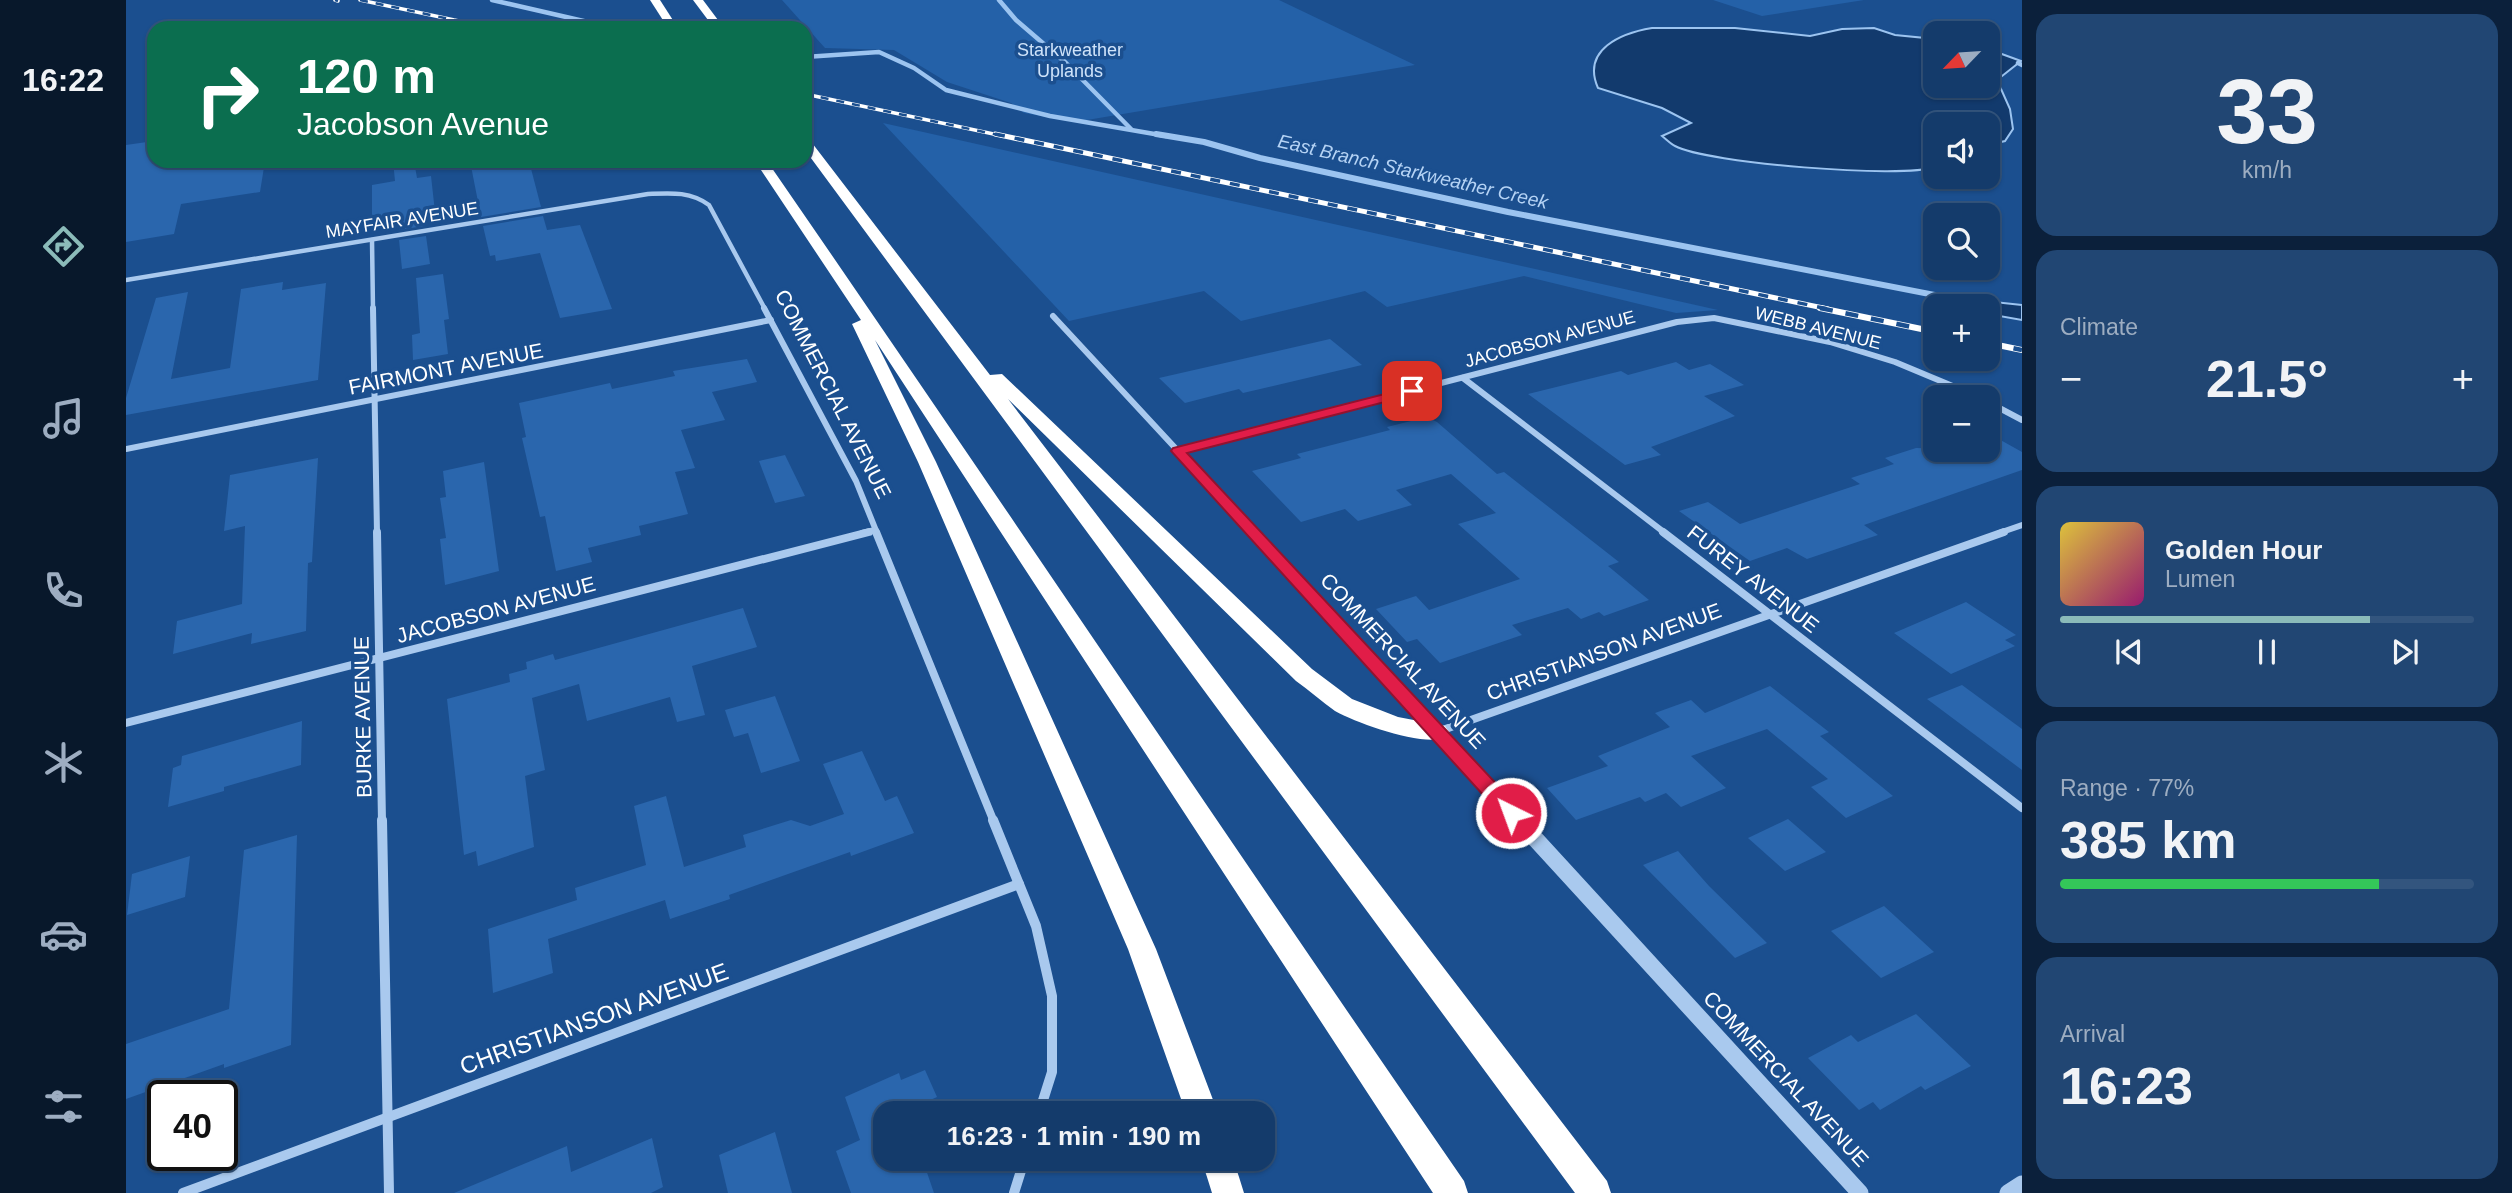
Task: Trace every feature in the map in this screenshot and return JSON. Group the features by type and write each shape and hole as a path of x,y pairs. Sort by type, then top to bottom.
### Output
{"highway":[{"path":"655,0 669,21"},
{"path":"698,0 714,21"},
{"path":"812,151 1595,1193"},
{"path":"766,168 1452,1193"},
{"path":"840,276 881,372 927,462 1142,949 1198,1101"},
{"path":"946,330 1304,675 1344,705 1395,725 1437,732"},
{"path":"1221,1171 1228,1193"}],"street":[{"name":"MAYFAIR AVENUE","path":"126,280 648,194 684,192"},
{"name":"COMMERCIAL AVENUE","path":"684,192 702,198 709,205 837,442 1037,926 1052,996 1052,1072 1043,1101"},
{"name":"BURKE AVENUE","path":"372,240 389,1193"},
{"name":"COMMERCIAL AVENUE","path":"1053,316 1860,1193"},
{"name":"JACOBSON AVENUE","path":"1178,451 1677,321 1714,318 1728,320"},
{"name":"FAIRMONT AVENUE","path":"126,449 771,320"},
{"name":"WEBB AVENUE","path":"1728,320 1830,342 1895,362 1950,385"},
{"name":"FUREY AVENUE","path":"1463,378 2022,808"},
{"path":"2000,408 2022,420"},
{"name":"CHRISTIANSON AVENUE","path":"1437,732 2022,525"},
{"name":"JACOBSON AVENUE","path":"126,723 875,530"},
{"name":"CHRISTIANSON AVENUE","path":"183,1193 1020,884"},
{"path":"1014,1193 1021,1171"},
{"path":"2008,1193 2022,1184"}],"green space":[{"name":"Starkweather Uplands","path":"782,0 1279,0 1415,65 1075,122 1024,113 1011,103 947,82 894,50 825,48 812,33 812,21 801,21"},
{"path":"1713,0 1864,0 1762,16"},
{"path":"883,123 1718,310 1676,313 1524,276 1387,307 1365,291 1241,321 1204,291 1069,321"}],"shaded area":[{"path":"1735,28 1810,36 1842,29 1874,28 1895,35 1923,38 1923,98 2000,98 2000,87 2010,109 2013,129 2005,141 2000,142 2000,112 1923,112 1923,169 1916,170 1804,167 1694,152 1675,146 1662,136 1691,123 1662,108 1598,88 1594,74 1600,53 1617,39 1640,30"},
{"path":"2000,53 2021,61 2000,78"},
{"path":"2000,303 2022,305 2022,320 2000,316"}],"building":[{"path":"147,142 147,168 264,168 260,192 181,204 174,234 126,242 126,145"},
{"path":"394,168 415,168 417,178 431,176 435,212 422,214 424,226 399,230 398,218 372,222 372,185 395,181"},
{"path":"471,168 531,168 541,207 481,217"},
{"path":"543,216 547,230 580,225 612,309 560,318 540,253 496,261 495,255 490,256 483,226"},
{"path":"426,236 430,264 402,269 399,240"},
{"path":"443,274 449,319 444,320 448,354 413,360 412,335 420,333 416,278"},
{"path":"283,282 282,290 326,283 318,380 126,415 126,398 156,298 188,292 171,379 230,368 241,289"},
{"path":"1330,339 1362,365 1243,393 1239,389 1185,403 1159,378"},
{"path":"747,359 757,382 712,392 725,420 681,430 695,468 675,472 688,514 639,526 641,535 588,548 592,562 556,571 545,516 540,517 522,438 526,437 519,403 610,383 612,389 675,376 673,371"},
{"path":"1676,362 1689,370 1710,364 1744,385 1704,396 1735,416 1651,447 1661,455 1625,465 1528,394 1621,371 1628,375"},
{"path":"1427,417 1437,422 1497,474 1504,472 1619,562 1608,566 1649,600 1604,616 1599,612 1581,619 1568,608 1512,625 1522,635 1440,663 1417,639 1407,642 1376,609 1416,596 1429,610 1520,579 1458,524 1496,513 1451,474 1396,490 1412,505 1358,521 1345,509 1301,522 1252,471 1301,458 1297,454 1390,430 1387,427"},
{"path":"2000,440 2022,452 2022,470 1864,525 1878,535 1807,559 1787,548 1750,561 1679,511 1708,502 1740,524 1860,484 1851,478 1894,464 1885,458 1923,448 1923,462 2000,462"},
{"path":"785,455 805,496 775,503 759,461"},
{"path":"318,458 312,562 308,563 306,631 251,644 252,633 173,654 177,621 242,604 245,526 224,531 230,475"},
{"path":"484,462 499,571 445,585 440,539 446,538 440,498 446,497 443,471"},
{"path":"1966,602 2016,635 2005,640 2015,646 1951,674 1894,633"},
{"path":"743,608 757,647 692,666 705,715 677,722 670,697 587,721 579,684 532,698 545,770 525,776 534,847 478,866 476,851 464,855 447,699 510,682 509,674 527,669 526,662 553,654 555,660"},
{"path":"1962,685 2022,729 2022,770 1927,699"},
{"path":"1770,686 1829,732 1820,736 1893,796 1846,818 1811,787 1828,779 1767,729 1691,756 1726,788 1681,807 1666,793 1645,802 1640,797 1576,820 1547,788 1608,766 1598,756 1670,727 1655,713 1691,700 1705,713"},
{"path":"775,696 800,761 761,773 748,733 734,737 725,710"},
{"path":"302,721 301,765 224,787 224,791 168,807 173,768 181,765 182,756"},
{"path":"862,751 885,801 897,796 914,833 851,856 850,852 729,895 730,899 670,919 665,900 548,939 553,973 493,993 488,929 577,900 575,888 646,865 634,806 666,796 684,867 746,847 743,835 791,820 810,826 844,814 823,764"},
{"path":"1788,819 1826,852 1785,871 1748,838"},
{"path":"297,835 291,1045 179,1080 147,1080 147,1092 126,1099 126,1044 229,1009 244,850"},
{"path":"1678,851 1767,943 1735,958 1643,865"},
{"path":"190,856 185,897 127,915 132,874"},
{"path":"1884,906 1934,952 1881,978 1831,931"},
{"path":"1916,1014 1971,1066 1925,1090 1921,1086 1880,1110 1873,1102 1859,1110 1808,1058 1851,1035 1858,1042"},
{"path":"925,1070 937,1097 928,1101 873,1101 873,1171 926,1171 934,1193 851,1193 836,1151 860,1140 845,1097 899,1073 901,1080"},
{"path":"775,1132 792,1193 728,1193 719,1155"},
{"path":"652,1138 663,1187 651,1193 454,1193 567,1146 571,1172"}],"waterway":[{"name":"East Branch Starkweather Creek","path":"492,0 584,21"},
{"path":"999,0 1016,20 1066,63 1131,129"},
{"name":"East Branch Starkweather Creek","path":"812,57 879,52 914,68 946,90 1050,116 1166,136"},
{"path":"2018,63 2022,65"},
{"name":"East Branch Starkweather Creek","path":"1156,134 1204,142 1260,158 1508,212 1929,294"}],"railway":[{"path":"360,0 459,21"},
{"path":"812,95 1003,136"},
{"path":"995,134 1828,309"},
{"path":"1820,308 1923,329"},
{"path":"2000,345 2022,350"}],"route":[{"path":"1412,391 1178,451 1511,813"}]}
